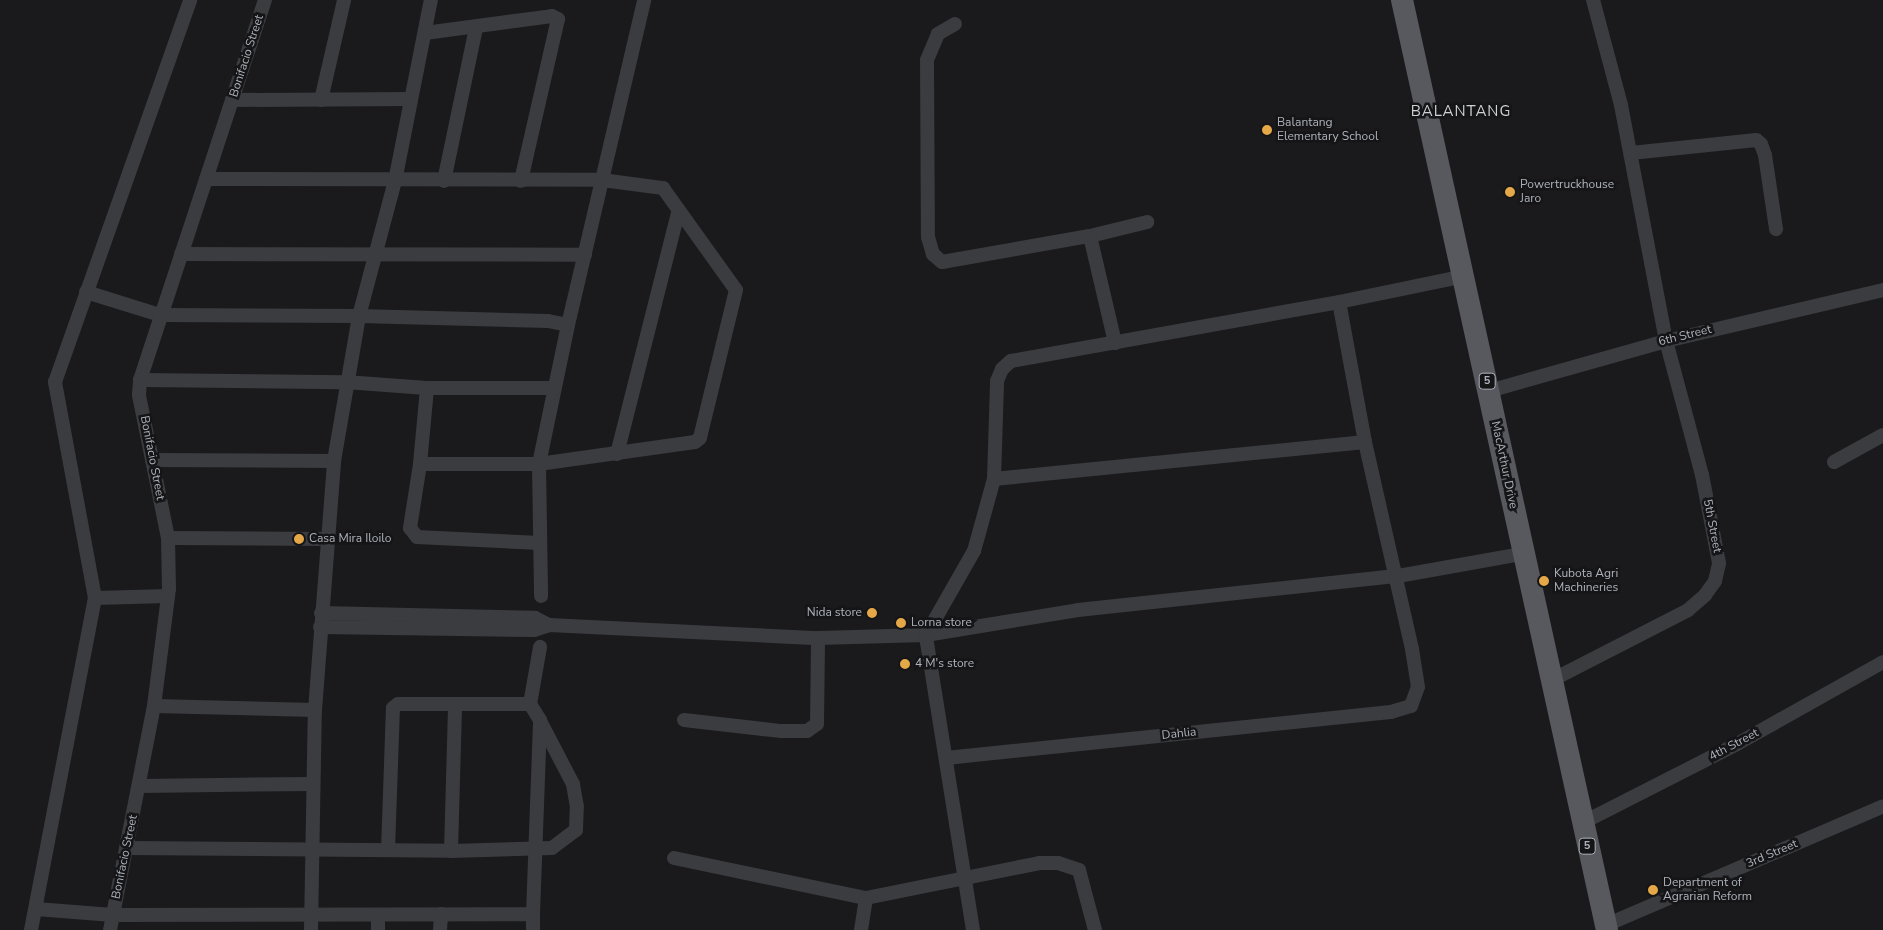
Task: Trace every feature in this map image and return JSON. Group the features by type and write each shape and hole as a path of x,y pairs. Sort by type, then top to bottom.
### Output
{"main road":[{"name":"MacArthur Drive","path":"1402,0 1489,391 1522,554 1606,927"}],"street":[{"path":"31,930 95,598 55,382 190,0"},
{"name":"Bonifacio Street","path":"110,930 128,848 154,706 168,596 168,538 139,394 140,380 265,0"},
{"path":"321,100 344,0"},
{"path":"311,930 315,710 334,461 345,382 359,316 395,182 431,0"},
{"path":"541,596 539,464 568,325 644,0"},
{"name":"5th Street","path":"1550,681 1688,610 1705,595 1715,581 1719,563 1716,539 1666,340 1631,153 1593,0"},
{"path":"424,33 476,28 552,16 560,22 521,181"},
{"path":"955,24 938,34 930,47 927,60 928,237 933,254 942,262 1090,236 1148,222"},
{"path":"444,181 476,28"},
{"path":"232,100 411,99"},
{"path":"1631,153 1756,140 1761,144 1765,155 1776,229"},
{"path":"206,179 395,182 602,180 663,188 678,212 736,290 703,432 695,442 539,464 420,464"},
{"path":"617,454 678,212"},
{"path":"1090,236 1114,343"},
{"path":"181,254 585,255"},
{"path":"973,930 926,635 974,551 994,479 996,381 1002,369 1011,361 1339,302 1464,276"},
{"name":"6th Street","path":"1489,391 1666,340 1883,290"},
{"path":"86,292 160,315 359,316 548,321 568,325"},
{"path":"1339,302 1366,442 1398,576"},
{"path":"140,380 345,382 427,388 554,388"},
{"path":"427,388 420,464 410,528 417,537 540,543"},
{"path":"1834,462 1883,435"},
{"path":"994,479 1366,442"},
{"path":"152,460 334,461"},
{"path":"168,538 327,539"},
{"path":"320,627 408,622 525,624 535,618 549,625 818,638 926,635 1078,610 1398,576 1522,554"},
{"name":"Dahlia","path":"946,758 1391,712 1411,706 1418,687 1398,576"},
{"path":"95,598 168,596"},
{"path":"321,613 408,622"},
{"path":"684,720 781,731 807,730 817,724 818,638"},
{"path":"128,848 313,848 451,851 552,848 566,840 576,830 578,820 573,784 530,704 540,648"},
{"name":"4th Street","path":"1582,824 1737,744 1883,662"},
{"path":"388,850 393,708 398,704 530,704"},
{"path":"451,851 455,704"},
{"path":"154,706 315,710"},
{"path":"533,930 540,720"},
{"path":"140,786 314,784"},
{"name":"3rd Street","path":"1606,927 1883,806"},
{"path":"674,858 866,898 1039,863 1072,866 1083,878 1095,930"},
{"path":"861,930 866,898"},
{"path":"36,909 113,915 533,914"},
{"path":"440,914 440,930"},
{"path":"378,915 378,930"}],"place":[{"name":"Balantang Elementary School","path":"1267,130"},
{"name":"Powertruckhouse Jaro","path":"1510,192"},
{"name":"Casa Mira Iloilo","path":"299,539"},
{"name":"Kubota Agri Machineries","path":"1544,581"},
{"name":"Nida store","path":"872,613"},
{"name":"Lorna store","path":"901,623"},
{"name":"4 M's store","path":"905,664"},
{"name":"Department of Agrarian Reform","path":"1653,890"}],"district":[{"name":"BALANTANG","path":"1461,112"}]}
